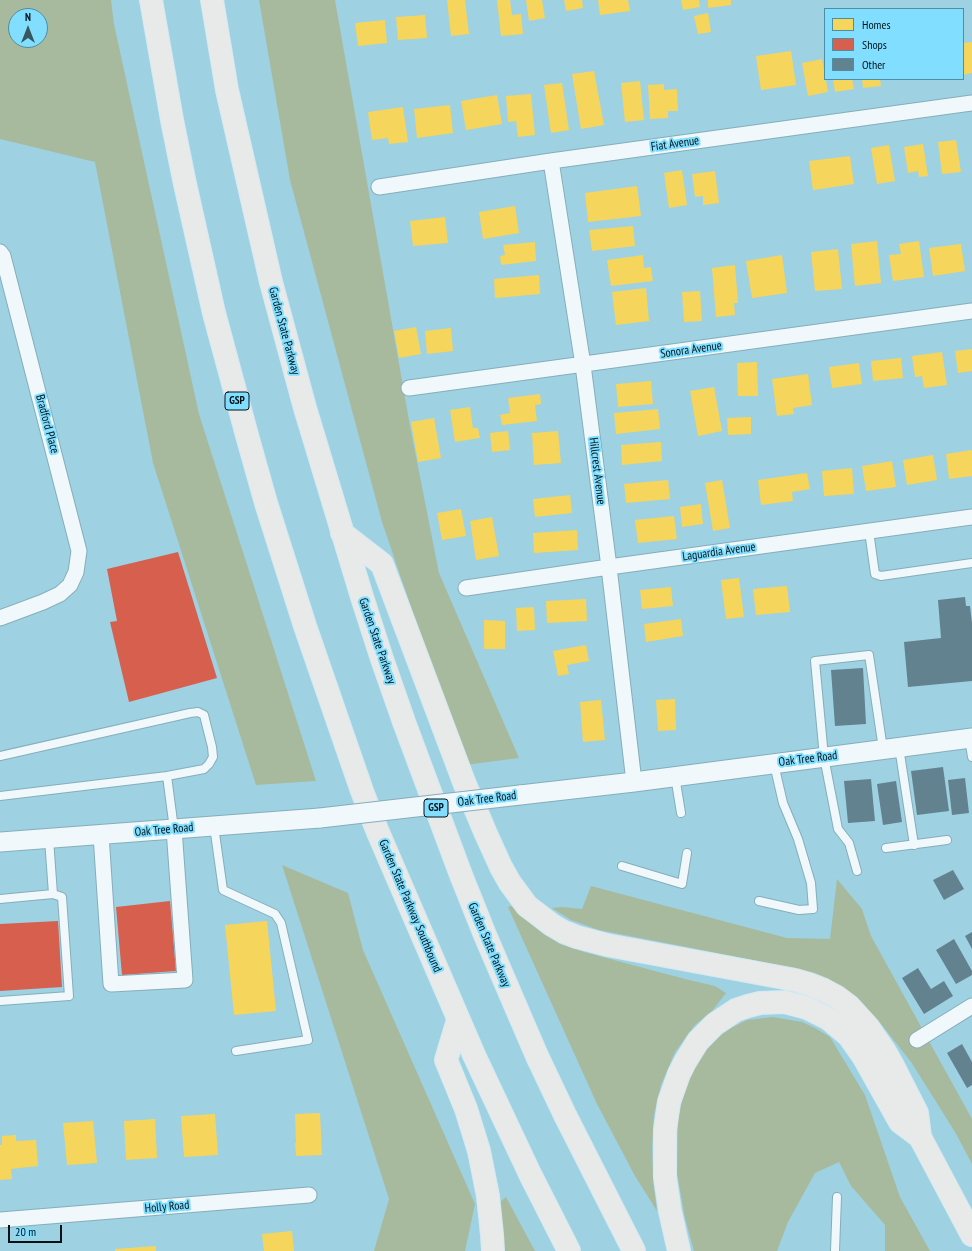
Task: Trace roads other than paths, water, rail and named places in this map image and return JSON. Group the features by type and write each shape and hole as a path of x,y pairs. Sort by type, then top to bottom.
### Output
{"highway":[{"name":"Garden State Parkway Southbound","path":"151,0 170,113 214,313 266,503 305,626 362,791 458,1020"},
{"name":"Garden State Parkway","path":"212,0 227,90 271,282 305,408 362,597 402,715 460,874 485,935 534,1049 565,1115 634,1251"},
{"path":"342,533 382,564 459,768 493,850 510,883 527,906 552,925 577,937 607,945 795,980 809,984 837,998 849,1006 868,1027 884,1050 917,1113 920,1137 972,1235"},
{"path":"679,1251 670,1211 665,1177 665,1130 669,1102 684,1062 695,1046 706,1032 715,1024 736,1010 760,1003 784,1002 807,1008 829,1019 849,1036 863,1056 900,1122 920,1137"},
{"path":"458,1020 446,1060 466,1109 479,1151 488,1196 493,1251"},
{"path":"458,1020 505,1122 569,1251"}],"street":[{"name":"Fiat Avenue","path":"379,187 551,161 972,103"},
{"name":"Hillcrest Avenue","path":"551,161 583,365 610,567 634,782"},
{"name":"Bradford Place","path":"0,252 3,256 79,551 76,572 70,585 60,594 0,618"},
{"name":"Sonora Avenue","path":"409,388 972,312"},
{"name":"Laguardia Avenue","path":"466,588 972,517"},
{"name":"Oak Tree Road","path":"0,842 320,818 634,782 891,748 971,744"},
{"path":"101,835 111,984 185,980 174,829"},
{"path":"917,1040 972,1006"},
{"name":"Holly Road","path":"0,1220 310,1195"}],"lane":[{"path":"869,531 875,574 880,576 972,563"},
{"path":"857,871 849,843 838,829 824,757 815,661 869,655 914,845"},
{"path":"0,756 198,712 204,715 212,747 212,757 209,764 204,769 167,776 0,796"},
{"path":"759,901 799,910 813,909 811,883 798,839 783,803 774,764"},
{"path":"167,776 174,829"},
{"path":"675,776 681,814"},
{"path":"214,826 223,890 276,914 281,923 308,1040 236,1051"},
{"path":"49,839 53,894"},
{"path":"886,848 947,840"},
{"path":"622,866 682,884 687,853"},
{"path":"0,899 53,894 62,897 70,996 0,1001"},
{"path":"835,1251 837,1197"}]}
